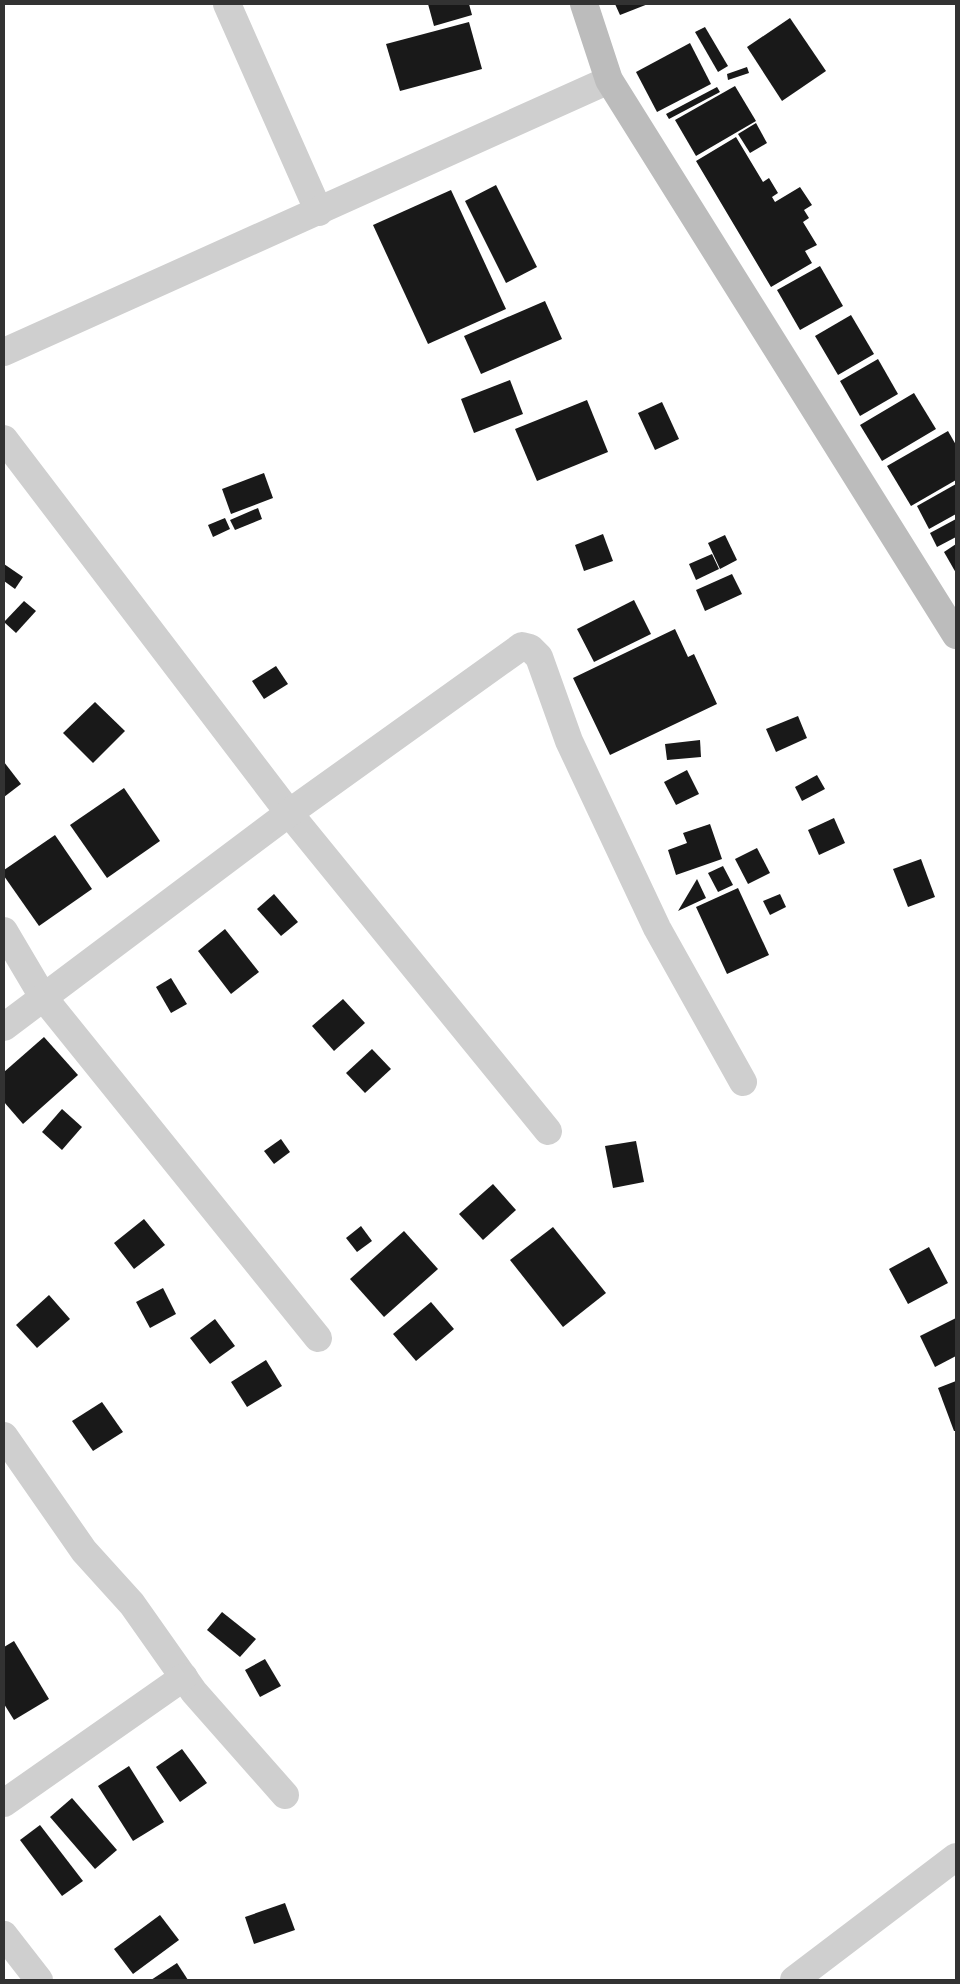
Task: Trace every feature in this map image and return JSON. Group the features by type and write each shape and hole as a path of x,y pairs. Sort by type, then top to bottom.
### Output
{"main road":[{"path":"584,4 609,80 956,635"}],"street":[{"path":"227,4 319,212"},
{"path":"4,352 609,80"},
{"path":"4,439 290,813 548,1131"},
{"path":"4,1027 290,813 522,646 530,648 540,657 569,741 657,928 743,1082"},
{"path":"4,931 43,997 318,1338"},
{"path":"4,1436 84,1551 132,1604 194,1692 285,1794"},
{"path":"4,1803 184,1677"},
{"path":"794,1980 956,1857"},
{"path":"4,1936 39,1980"}],"building":[{"path":"428,4 469,4 472,15 434,26"},
{"path":"615,4 648,4 620,15"},
{"path":"790,18 826,71 782,101 747,47"},
{"path":"469,22 482,69 400,91 386,44"},
{"path":"705,27 728,66 718,72 695,32"},
{"path":"690,43 711,84 657,112 636,72"},
{"path":"747,67 749,73 728,80 727,74"},
{"path":"735,86 756,121 696,156 675,120"},
{"path":"717,87 720,92 669,119 666,114"},
{"path":"756,123 767,143 750,153 738,134"},
{"path":"736,137 763,182 769,178 778,193 772,197 775,202 800,187 812,205 804,210 809,218 803,222 817,245 805,251 812,263 771,287 696,161"},
{"path":"496,185 537,267 506,283 465,201"},
{"path":"451,190 506,309 428,344 373,225"},
{"path":"820,266 843,306 800,330 777,290"},
{"path":"545,301 562,339 481,374 464,336"},
{"path":"851,315 874,354 838,375 815,336"},
{"path":"878,359 898,394 860,416 840,381"},
{"path":"510,380 523,414 474,433 461,399"},
{"path":"914,393 936,429 882,461 860,425"},
{"path":"587,400 608,452 537,481 515,429"},
{"path":"662,402 679,439 655,450 638,413"},
{"path":"948,431 956,445 956,480 911,506 887,466"},
{"path":"264,473 273,498 231,514 222,489"},
{"path":"956,484 956,514 929,529 917,506"},
{"path":"258,508 262,519 235,530 230,520"},
{"path":"225,518 230,529 213,537 208,525"},
{"path":"956,519 956,537 937,547 930,533"},
{"path":"603,534 613,561 584,571 575,545"},
{"path":"725,535 737,560 720,569 708,543"},
{"path":"956,544 956,573 944,552"},
{"path":"712,554 719,569 696,580 689,564"},
{"path":"4,564 23,577 15,589 4,581"},
{"path":"732,574 742,594 705,611 696,590"},
{"path":"634,600 651,634 594,662 577,629"},
{"path":"24,601 36,611 16,633 4,622"},
{"path":"675,629 688,657 694,654 717,704 610,755 573,678"},
{"path":"276,666 288,684 264,699 252,681"},
{"path":"95,702 125,731 93,763 63,733"},
{"path":"798,716 807,738 776,752 766,729"},
{"path":"700,740 701,757 667,760 665,744"},
{"path":"4,762 21,784 4,797"},
{"path":"687,770 699,794 676,805 664,782"},
{"path":"817,775 825,789 802,801 795,787"},
{"path":"124,788 160,841 107,878 70,825"},
{"path":"834,818 845,843 819,855 808,830"},
{"path":"710,824 722,859 676,875 668,850 687,843 683,833"},
{"path":"55,835 92,889 39,926 4,876 4,870"},
{"path":"757,848 770,873 748,884 735,859"},
{"path":"921,859 935,897 908,907 893,869"},
{"path":"723,866 733,885 718,892 708,873"},
{"path":"697,879 706,898 678,911"},
{"path":"738,888 769,955 727,974 696,907"},
{"path":"274,894 298,922 281,936 257,909"},
{"path":"780,894 786,907 770,915 763,901"},
{"path":"225,929 259,972 231,994 198,951"},
{"path":"171,978 187,1004 171,1013 156,987"},
{"path":"343,999 365,1023 334,1051 312,1026"},
{"path":"44,1037 78,1075 23,1124 4,1102 4,1072"},
{"path":"372,1049 391,1069 365,1093 346,1073"},
{"path":"62,1109 82,1127 62,1150 42,1132"},
{"path":"281,1139 290,1152 274,1164 264,1151"},
{"path":"636,1141 644,1182 613,1188 605,1146"},
{"path":"493,1184 516,1210 483,1240 459,1214"},
{"path":"144,1219 165,1245 134,1269 114,1243"},
{"path":"361,1226 372,1241 357,1252 346,1238"},
{"path":"553,1227 606,1293 563,1327 510,1260"},
{"path":"404,1231 438,1269 384,1317 350,1279"},
{"path":"929,1247 948,1283 908,1304 889,1269"},
{"path":"163,1288 176,1314 150,1328 136,1302"},
{"path":"49,1295 70,1319 37,1348 16,1325"},
{"path":"431,1302 454,1329 416,1361 393,1334"},
{"path":"956,1318 956,1356 935,1367 920,1336"},
{"path":"215,1319 235,1346 210,1364 190,1338"},
{"path":"266,1360 282,1386 247,1407 231,1382"},
{"path":"956,1381 956,1431 954,1431 938,1388"},
{"path":"102,1402 123,1432 93,1451 72,1421"},
{"path":"222,1612 256,1639 240,1657 207,1630"},
{"path":"14,1641 49,1699 14,1720 4,1704 4,1647"},
{"path":"265,1659 281,1686 260,1697 245,1670"},
{"path":"182,1749 207,1783 180,1802 156,1767"},
{"path":"129,1766 164,1822 133,1841 98,1786"},
{"path":"72,1798 117,1850 95,1869 50,1817"},
{"path":"40,1825 83,1881 62,1896 20,1840"},
{"path":"285,1903 295,1930 254,1944 245,1917"},
{"path":"160,1915 179,1940 133,1974 114,1949"},
{"path":"177,1963 188,1980 151,1980"}]}
